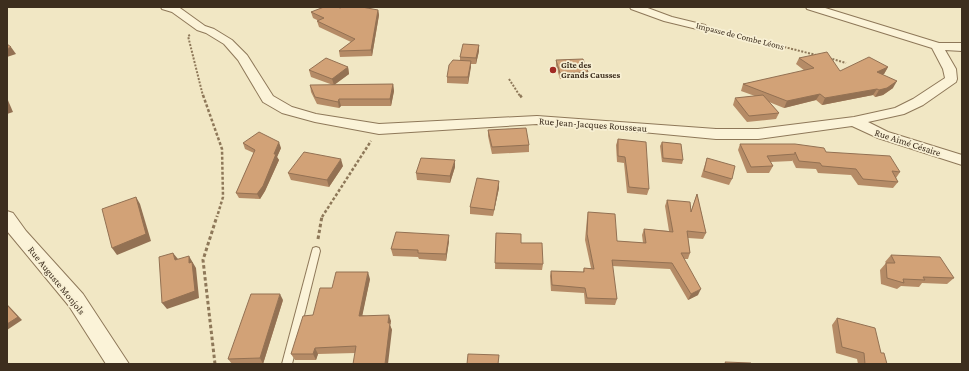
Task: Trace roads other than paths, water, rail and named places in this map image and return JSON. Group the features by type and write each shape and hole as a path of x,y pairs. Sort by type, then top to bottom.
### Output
{"street":[{"name":"Rue Jean-Jacques Rousseau","path":"166,7 176,10 201,28 210,31 228,42 238,53 268,99 287,110 315,118 379,129 419,128 537,120 739,135 854,121 900,111 918,102 951,79 950,67 939,52 938,46"},
{"name":"Impasse de Combe Léons","path":"635,7 668,18 701,26"},
{"path":"811,7 938,46 962,47"},
{"name":"Rue Aimé Césaire","path":"854,121 883,135 962,160"},
{"name":"Rue Auguste Monjols","path":"7,217 20,236 76,300 118,364"}],"lane":[{"path":"287,364 316,251"}],"place":[{"name":"Gîte des Grands Causses","path":"553,70"}]}
